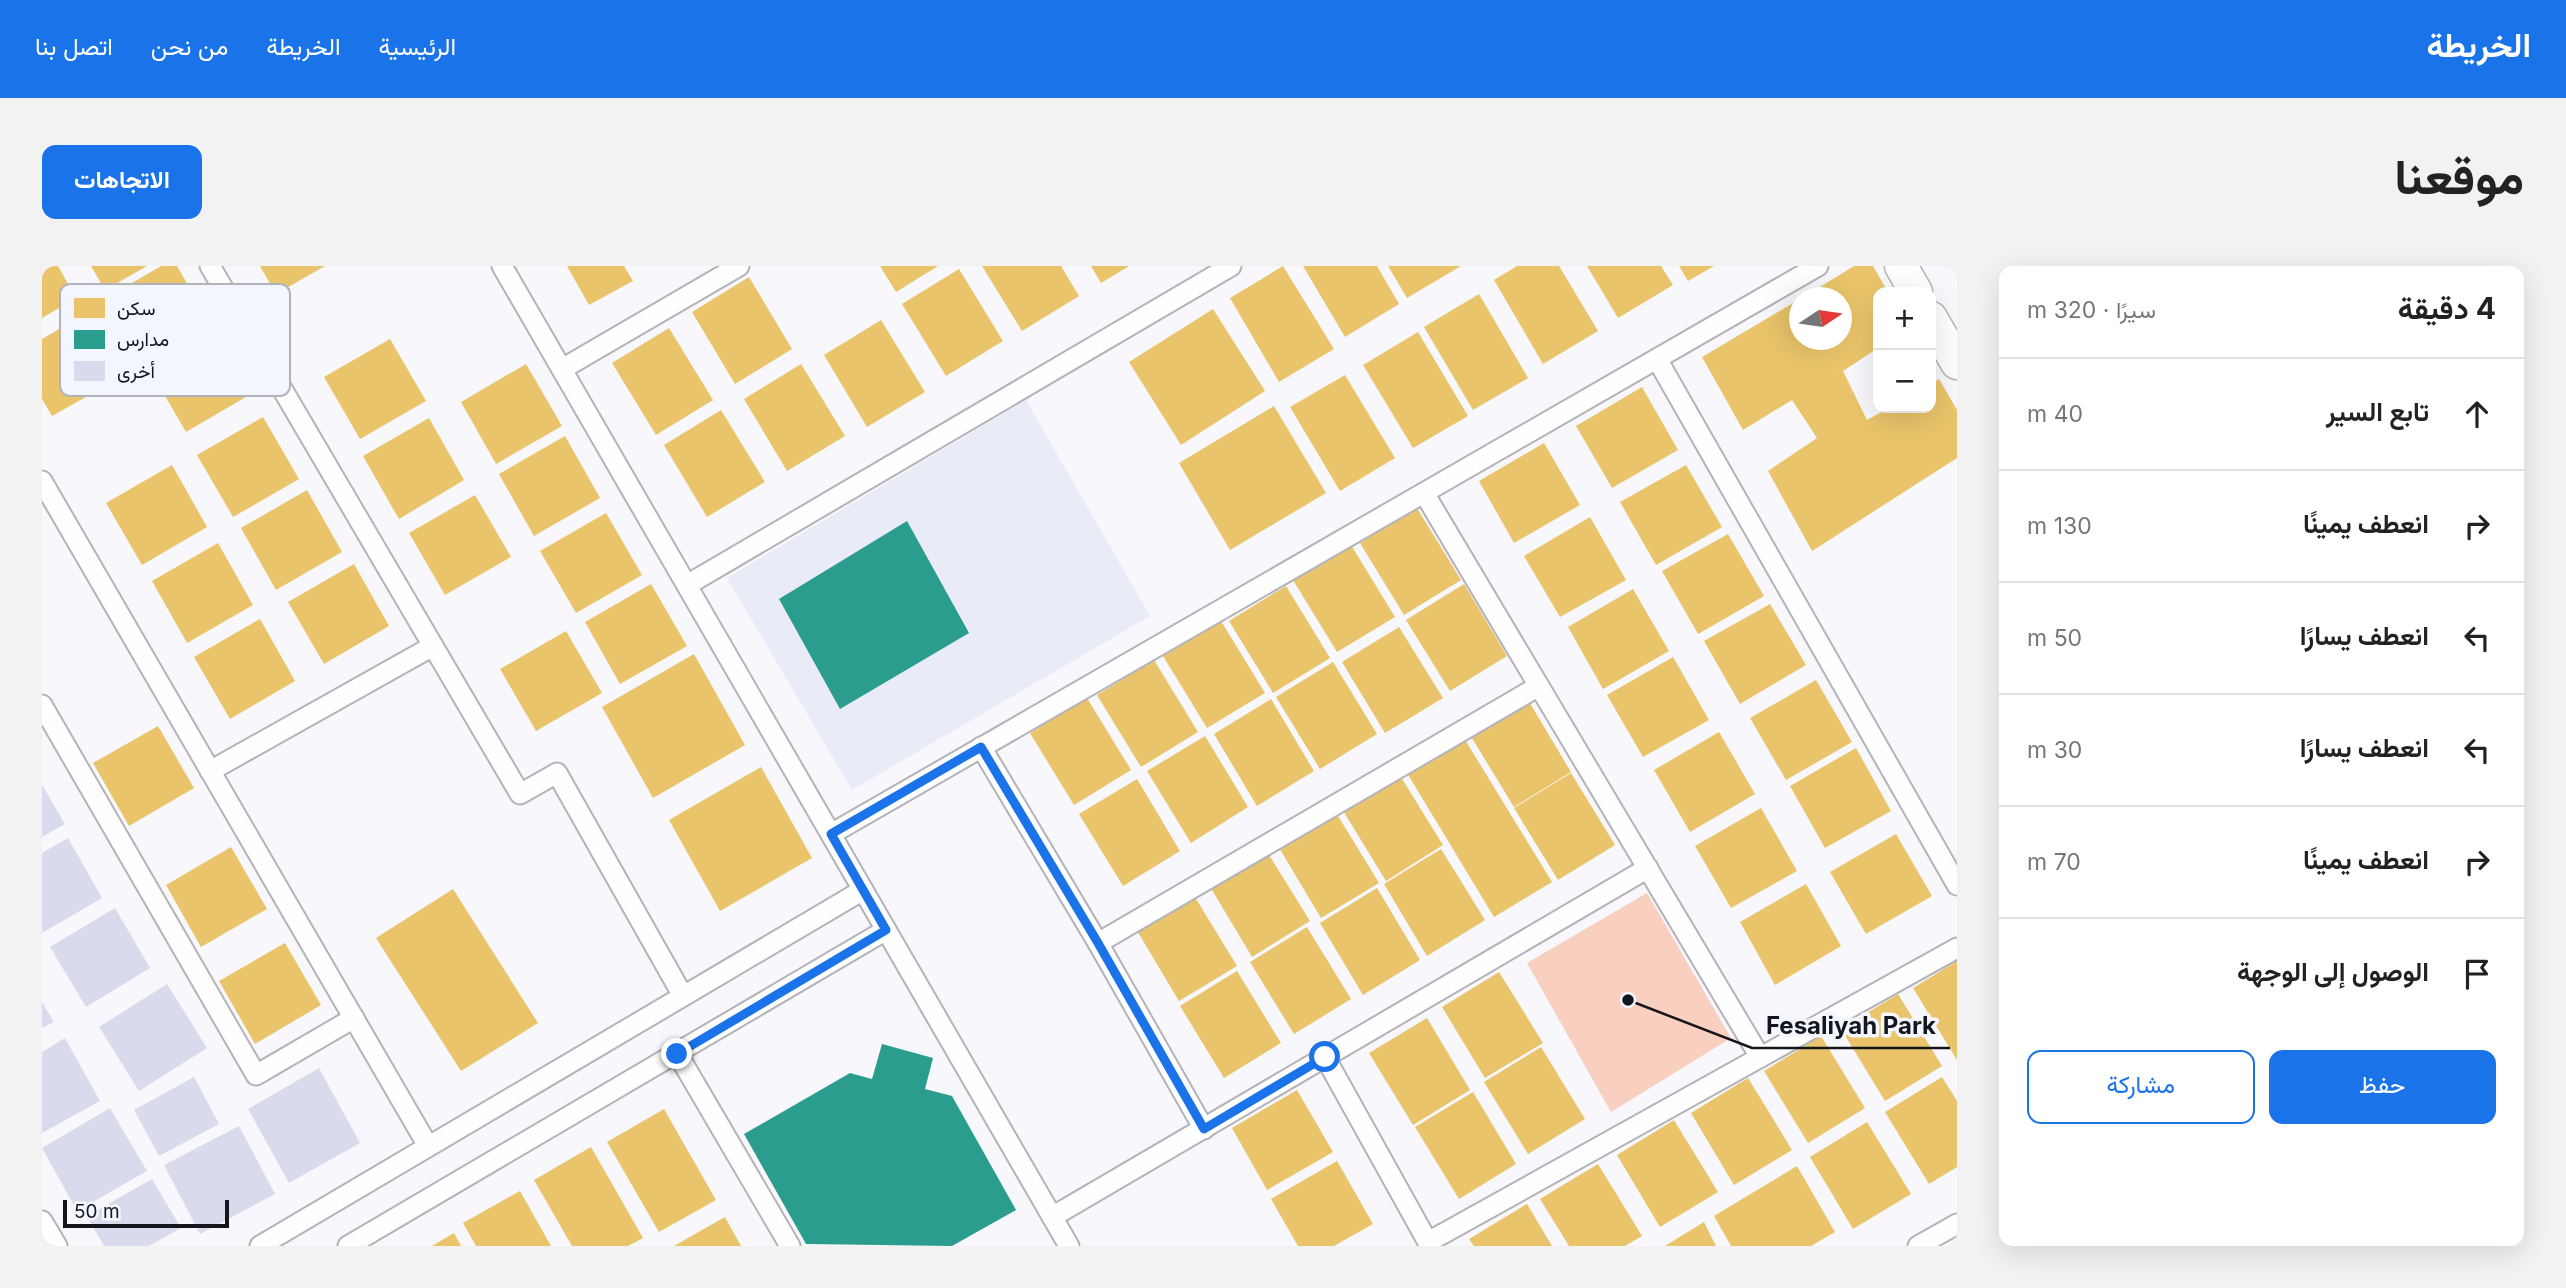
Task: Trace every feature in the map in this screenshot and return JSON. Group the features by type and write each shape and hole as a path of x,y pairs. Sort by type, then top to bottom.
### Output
{"main road":[{"path":"1901,266 1913,287"},
{"path":"1936,327 1957,363"}],"street":[{"path":"210,266 221,284"},
{"path":"502,266 1069,1246"},
{"path":"562,369 739,266"},
{"path":"687,585 1231,266"},
{"path":"831,834 1818,266"},
{"path":"1657,359 1957,885"},
{"path":"286,396 520,794 557,773 683,996"},
{"path":"42,481 429,1146"},
{"path":"1424,493 1760,1057"},
{"path":"211,771 433,646"},
{"path":"1098,943 1539,686"},
{"path":"42,705 256,1075 354,1018"},
{"path":"981,747 1098,943 1204,1129"},
{"path":"1052,1217 1648,869"},
{"path":"260,1246 863,890"},
{"path":"348,1246 886,930"},
{"path":"1325,1057 1429,1244 1957,948"},
{"path":"677,1054 790,1246"},
{"path":"42,1221 57,1246"},
{"path":"1924,1245 1957,1224"}],"shaded area":[{"path":"1026,400 1150,616 852,790 727,578"},
{"path":"1647,893 1731,1038 1611,1112 1527,963"}],"building: سكن":[{"path":"42,266 58,266 68,284 60,284 60,307 42,318"},
{"path":"91,266 147,266 116,284 102,284"},
{"path":"161,266 177,266 187,284 130,284"},
{"path":"260,266 325,266 290,286 270,284"},
{"path":"567,266 624,266 633,281 589,305"},
{"path":"880,266 938,266 896,292"},
{"path":"982,266 1061,266 1079,296 1022,331"},
{"path":"1091,266 1129,266 1101,283"},
{"path":"1283,266 1334,349 1279,382 1230,298"},
{"path":"1303,266 1377,266 1399,304 1345,337"},
{"path":"1388,266 1461,266 1407,298"},
{"path":"1517,266 1559,266 1598,331 1543,364 1494,280"},
{"path":"1587,266 1661,266 1673,285 1618,318"},
{"path":"1679,266 1714,266 1688,281"},
{"path":"1854,266 1873,266 1885,287 1873,287 1873,351 1843,371 1867,420 1880,413 1936,413 1936,381 1939,379 1957,410 1957,458 1812,551 1768,471 1817,438 1792,400 1743,430 1702,357 1789,306 1789,350 1852,350 1852,287 1820,287"},
{"path":"959,269 1003,341 946,376 902,304"},
{"path":"749,277 792,349 735,384 692,312"},
{"path":"1479,294 1528,378 1473,410 1424,327"},
{"path":"1213,309 1265,391 1181,445 1129,362"},
{"path":"881,320 925,392 867,427 824,355"},
{"path":"669,328 713,400 656,435 612,363"},
{"path":"60,329 60,396 88,396 52,416 42,399 42,339"},
{"path":"1418,332 1468,416 1413,448 1363,365"},
{"path":"390,339 426,401 360,439 324,377"},
{"path":"526,364 562,426 496,464 461,402"},
{"path":"801,364 845,436 787,471 744,399"},
{"path":"1345,375 1395,458 1340,491 1290,407"},
{"path":"1642,387 1678,450 1612,488 1576,426"},
{"path":"165,396 248,396 186,432"},
{"path":"1274,406 1326,493 1230,550 1179,463"},
{"path":"721,410 765,482 707,517 664,445"},
{"path":"263,417 299,479 233,517 197,455"},
{"path":"429,418 464,480 399,519 363,456"},
{"path":"565,436 600,498 534,536 499,474"},
{"path":"1544,443 1580,505 1514,543 1479,481"},
{"path":"172,465 207,527 142,565 106,503"},
{"path":"1686,465 1722,527 1656,565 1620,502"},
{"path":"307,490 342,552 276,590 241,528"},
{"path":"475,495 511,557 445,595 409,533"},
{"path":"1417,508 1461,580 1404,615 1360,543"},
{"path":"606,513 642,575 576,613 540,551"},
{"path":"1590,517 1626,580 1560,617 1524,556"},
{"path":"1728,534 1764,596 1698,634 1662,571"},
{"path":"218,543 253,605 187,643 152,581"},
{"path":"1351,545 1395,617 1337,652 1293,580"},
{"path":"354,564 389,626 324,664 288,602"},
{"path":"651,584 687,646 620,684 585,622"},
{"path":"1464,584 1507,656 1450,691 1406,620"},
{"path":"1286,586 1330,658 1273,693 1229,621"},
{"path":"1633,589 1669,651 1603,689 1568,627"},
{"path":"1770,604 1806,665 1740,704 1704,641"},
{"path":"260,619 295,681 230,719 194,657"},
{"path":"1221,621 1265,693 1207,728 1163,656"},
{"path":"1399,627 1443,698 1385,733 1342,662"},
{"path":"566,631 602,693 536,731 500,669"},
{"path":"694,654 745,745 653,798 602,707"},
{"path":"1673,657 1709,720 1643,757 1607,695"},
{"path":"1154,660 1198,732 1141,767 1097,695"},
{"path":"1333,662 1377,734 1320,769 1276,697"},
{"path":"1816,680 1852,742 1786,780 1750,718"},
{"path":"1087,698 1131,770 1074,805 1030,733"},
{"path":"1271,699 1314,771 1257,806 1214,734"},
{"path":"1528,700 1571,772 1514,807 1470,735"},
{"path":"158,726 194,788 129,826 93,763"},
{"path":"1719,732 1755,794 1690,832 1654,770"},
{"path":"1205,736 1248,807 1191,843 1147,771"},
{"path":"1464,738 1552,882 1494,917 1407,773"},
{"path":"1856,748 1891,811 1825,848 1790,786"},
{"path":"761,767 812,858 720,911 669,820"},
{"path":"1571,773 1615,845 1558,880 1514,808"},
{"path":"1399,774 1443,845 1386,881 1342,809"},
{"path":"1137,779 1180,851 1123,886 1079,814"},
{"path":"1761,808 1797,871 1731,908 1695,846"},
{"path":"1335,811 1379,883 1321,918 1278,846"},
{"path":"1896,834 1932,896 1866,934 1830,872"},
{"path":"231,847 267,909 201,947 166,885"},
{"path":"1441,849 1485,920 1427,956 1384,884"},
{"path":"1266,850 1310,921 1252,957 1209,885"},
{"path":"1806,884 1841,946 1775,985 1740,922"},
{"path":"1377,888 1420,960 1363,995 1320,923"},
{"path":"453,889 538,1023 461,1071 376,938"},
{"path":"1193,894 1237,966 1179,1001 1136,929"},
{"path":"1307,927 1351,999 1294,1034 1250,962"},
{"path":"285,943 321,1005 255,1044 219,981"},
{"path":"1957,961 1957,1060 1913,988"},
{"path":"1237,971 1281,1043 1224,1078 1180,1006"},
{"path":"1499,972 1543,1043 1485,1078 1442,1007"},
{"path":"1898,994 1942,1066 1885,1101 1841,1029"},
{"path":"1427,1018 1470,1090 1413,1125 1369,1053"},
{"path":"1821,1036 1865,1108 1808,1143 1764,1071"},
{"path":"1541,1047 1585,1119 1528,1154 1484,1082"},
{"path":"1942,1077 1957,1101 1957,1167 1929,1184 1885,1112"},
{"path":"1748,1078 1792,1150 1734,1185 1691,1113"},
{"path":"1297,1090 1333,1152 1267,1190 1232,1128"},
{"path":"1473,1092 1516,1164 1459,1199 1415,1127"},
{"path":"664,1109 716,1200 659,1232 607,1142"},
{"path":"1674,1120 1718,1192 1660,1227 1617,1155"},
{"path":"1867,1122 1911,1194 1853,1229 1810,1157"},
{"path":"591,1147 643,1238 628,1246 572,1246 534,1180"},
{"path":"1337,1161 1373,1224 1334,1246 1298,1246 1271,1199"},
{"path":"1598,1164 1642,1236 1625,1246 1569,1246 1540,1199"},
{"path":"1797,1166 1835,1232 1811,1246 1731,1246 1714,1216"},
{"path":"520,1191 551,1246 476,1246 463,1223"},
{"path":"1527,1204 1552,1246 1474,1246 1469,1239"},
{"path":"725,1217 741,1246 674,1246"},
{"path":"1704,1222 1716,1246 1665,1246"},
{"path":"454,1233 461,1246 432,1246"}],"building: مدارس":[{"path":"907,521 969,633 840,709 779,599"},
{"path":"882,1044 933,1058 925,1089 952,1096 1016,1210 952,1246 806,1244 744,1134 850,1073 872,1079"}],"building: أخرى":[{"path":"42,785 65,824 42,837"},
{"path":"68,838 102,898 42,933 42,853"},
{"path":"115,908 150,968 86,1007 50,947"},
{"path":"167,984 207,1048 139,1091 99,1027"},
{"path":"42,1002 54,1022 42,1028"},
{"path":"65,1038 100,1101 42,1133 42,1052"},
{"path":"319,1068 360,1143 289,1183 248,1109"},
{"path":"194,1077 219,1124 159,1156 134,1110"},
{"path":"110,1108 147,1171 77,1211 42,1148"},
{"path":"239,1126 275,1194 200,1234 164,1165"},
{"path":"152,1179 181,1228 149,1246 104,1246 87,1216"}],"place":[{"name":"Fesaliyah Park","path":"1628,1000"}],"route":[{"path":"677,1054 886,930 831,834 981,747 1098,943 1204,1129 1325,1057"}]}
